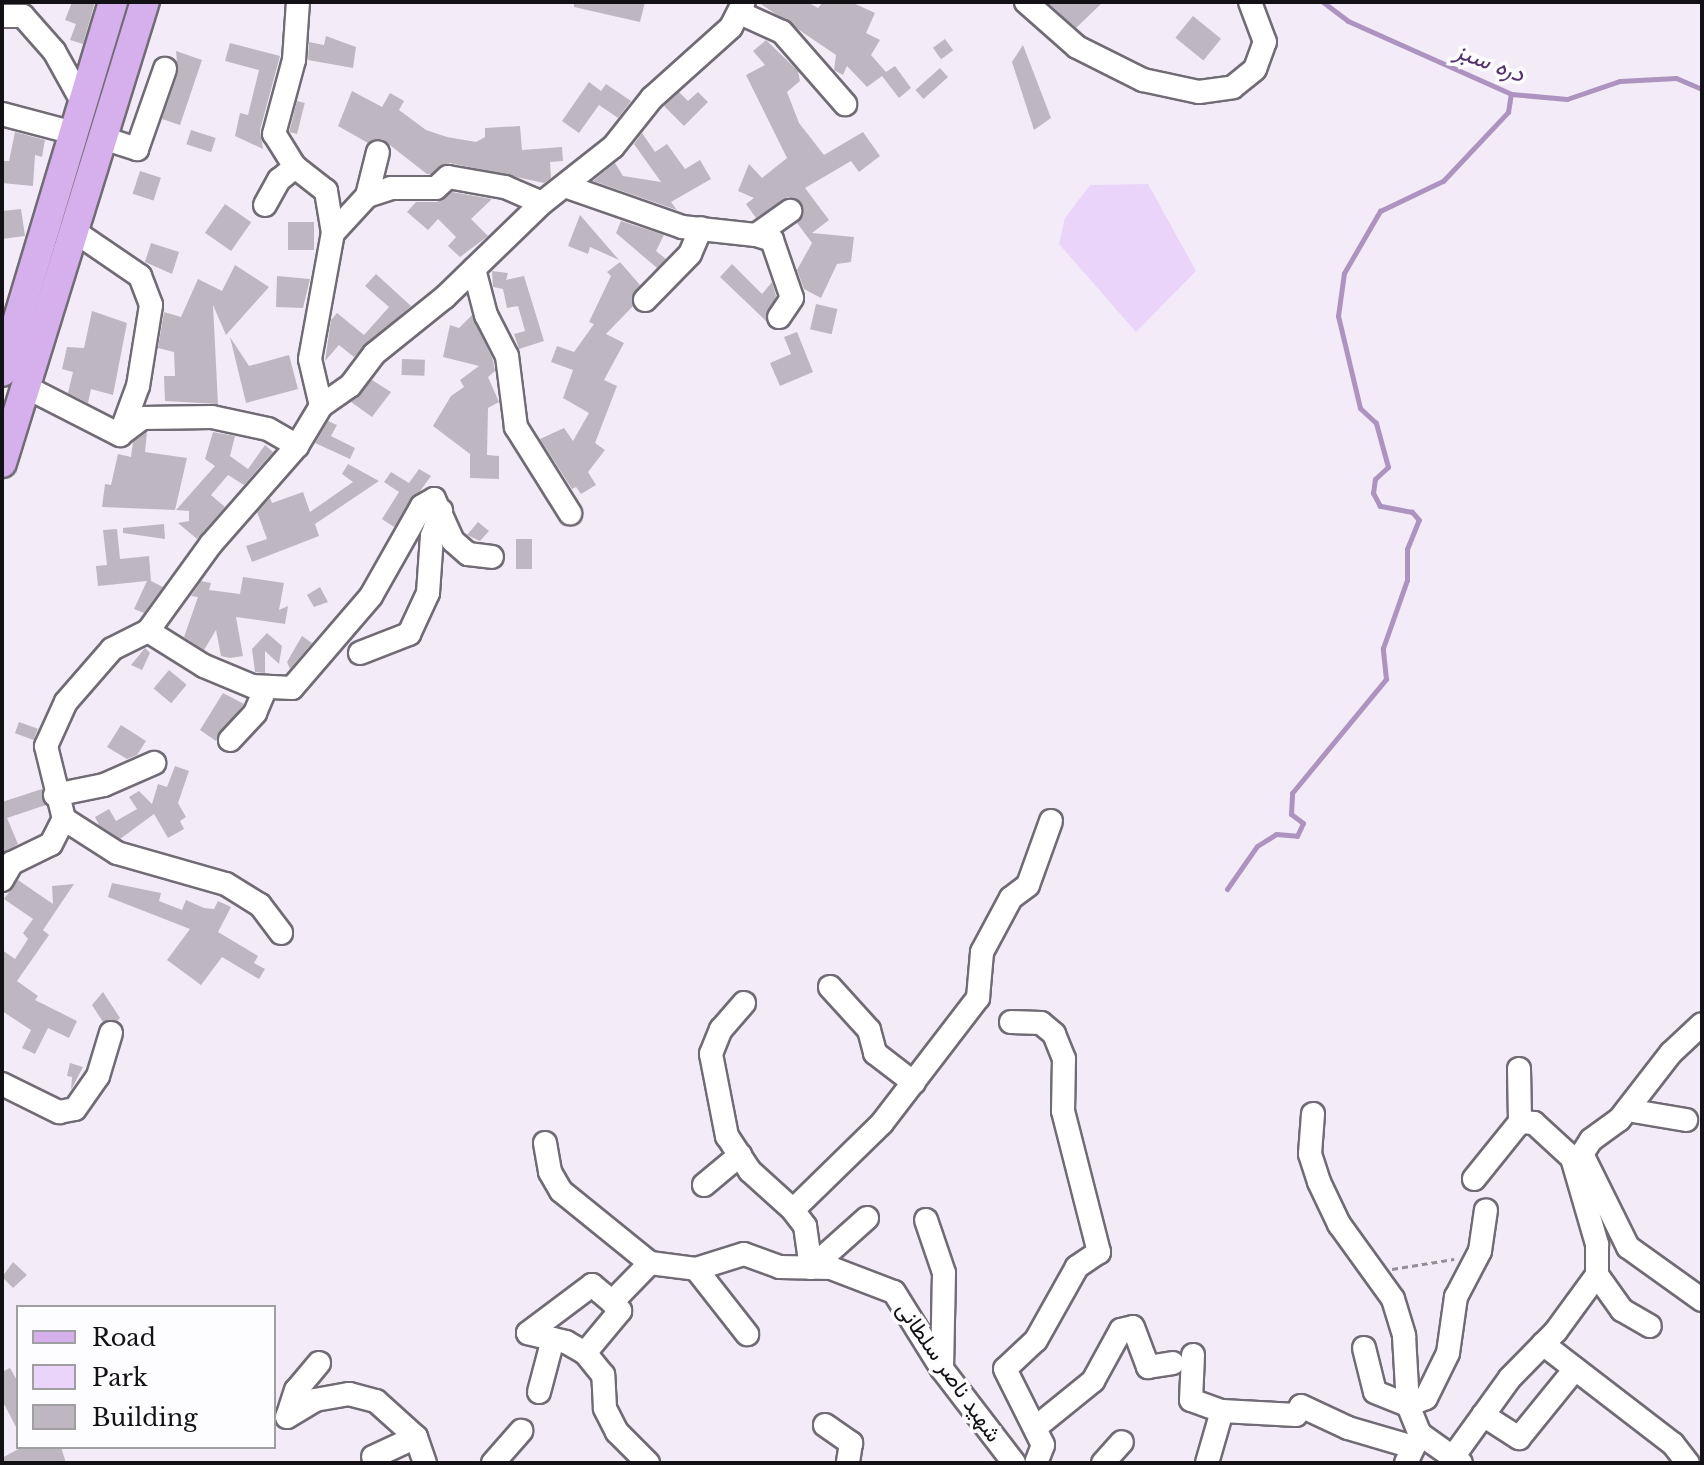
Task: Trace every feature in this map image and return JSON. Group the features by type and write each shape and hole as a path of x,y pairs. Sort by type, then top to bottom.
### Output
{"main road":[{"path":"2,463 14,379 74,133 113,2"},
{"path":"14,379 74,231 145,2"}],"street":[{"path":"298,2 294,60 274,134 295,167 326,191 333,233 310,359 321,406"},
{"path":"1026,2 1077,47 1143,80 1199,92 1233,87 1255,69 1265,42 1250,2"},
{"path":"281,933 260,905 226,884 117,853 64,819 55,795 46,746 66,702 112,649 148,631 211,544 297,446 321,406 350,386 374,354 474,269 542,203 613,147 652,98 731,27 742,7 782,32 845,104"},
{"path":"2,16 23,16 54,51 83,103"},
{"path":"103,138 137,149 165,69"},
{"path":"2,114 74,133"},
{"path":"333,233 367,196 378,152"},
{"path":"265,205 279,180 295,167"},
{"path":"367,196 391,188 436,188 448,177 505,187 542,203"},
{"path":"565,186 603,202 701,228 772,240 792,298 779,317"},
{"path":"756,235 790,211"},
{"path":"645,300 690,254 701,228"},
{"path":"74,231 140,276 151,305 138,386 120,435"},
{"path":"474,269 486,315 507,356 516,427 570,513"},
{"path":"14,379 120,435"},
{"path":"120,435 142,418 212,417 268,429 297,446"},
{"path":"148,631 204,666 252,686 292,688 312,670 327,644 371,596 422,506 434,499 453,541 468,554 492,557"},
{"path":"360,653 409,634 428,593 432,536 441,511"},
{"path":"230,740 255,713 266,687"},
{"path":"55,795 104,785 154,763"},
{"path":"2,880 12,863 51,844 64,819"},
{"path":"793,1210 914,1083 978,998 982,952 1011,898 1028,885 1051,821"},
{"path":"830,987 869,1030 875,1053 914,1083"},
{"path":"744,1003 721,1029 711,1054 727,1136 740,1155 805,1226 811,1268"},
{"path":"1011,1022 1041,1023 1054,1034 1064,1059 1063,1111 1099,1252 1077,1267 1036,1340 1005,1369 1043,1445 1036,1463"},
{"path":"1577,1156 1627,1110 1671,1053 1702,1024"},
{"path":"2,1084 59,1112 75,1109 98,1076 111,1033"},
{"path":"1474,1179 1520,1122 1519,1069"},
{"path":"1627,1110 1686,1120"},
{"path":"1313,1114 1310,1154 1319,1182 1339,1224 1393,1299 1404,1336 1413,1448"},
{"path":"1520,1122 1534,1123 1577,1156 1628,1247 1702,1300"},
{"path":"545,1143 550,1172 561,1191 650,1263 696,1269 747,1334"},
{"path":"704,1185 740,1155"},
{"path":"1577,1156 1597,1244 1597,1275 1622,1310 1650,1326"},
{"path":"1364,1348 1375,1392 1408,1405 1426,1398 1448,1353 1456,1297 1474,1262 1486,1210"},
{"path":"811,1268 867,1218"},
{"path":"926,1220 944,1273 942,1369"},
{"name":"شهید ناصر سلطانی","path":"696,1269 744,1254 780,1267 858,1275 894,1292 942,1369 1014,1463"},
{"path":"612,1302 650,1263"},
{"path":"1035,1428 1093,1381 1121,1330 1133,1327 1148,1367 1183,1359 1191,1400 1222,1411 1296,1415 1301,1406 1348,1428 1457,1460 1483,1415 1597,1275"},
{"path":"585,1353 620,1311 592,1285 528,1333 553,1339 585,1353 603,1375 605,1408 617,1432 648,1463"},
{"path":"539,1392 553,1339"},
{"path":"1543,1344 1673,1444 1688,1463"},
{"path":"319,1363 296,1390 287,1417 315,1400 349,1394 376,1401 416,1437 425,1463"},
{"path":"1483,1415 1519,1438 1575,1369"},
{"path":"1207,1463 1222,1411"},
{"path":"825,1425 851,1443 848,1463"},
{"path":"493,1463 521,1431"},
{"path":"373,1457 416,1437"},
{"path":"1103,1463 1122,1442"}],"path":[{"path":"1377,1274 1446,1257 1474,1262"}],"green space":[{"path":"1148,184 1196,271 1136,332 1059,244 1065,218 1090,185"}],"building":[{"path":"72,2 95,2 83,44 70,40 76,24 65,20"},
{"path":"574,2 645,2 640,22 574,7"},
{"path":"758,2 807,2 818,8 823,2 851,2 875,13 866,33 880,40 871,55 886,72 895,66 911,88 899,98 882,76 867,87 847,66 843,75 834,70 836,55"},
{"path":"1047,2 1103,2 1076,28"},
{"path":"1193,16 1221,39 1203,60 1175,38"},
{"path":"326,36 356,47 353,68 308,60 309,42 324,45"},
{"path":"945,39 953,50 941,59 933,48"},
{"path":"766,40 798,71 800,81 787,92 799,123 824,155 863,132 880,156 859,172 851,161 805,188 829,220 812,233 854,237 851,262 837,264 821,298 804,289 797,270 812,243 797,223 803,216 801,202 788,197 756,218 746,204 754,198 738,191 749,164 762,178 787,158 746,75 765,65 753,51"},
{"path":"230,43 280,56 260,130 263,149 235,136 240,113 248,115 259,70 225,61"},
{"path":"1023,45 1051,118 1034,130 1012,62"},
{"path":"176,51 202,60 180,125 162,119 178,73"},
{"path":"940,68 948,77 924,99 915,90"},
{"path":"589,82 601,91 606,84 631,101 618,118 599,105 579,133 562,121"},
{"path":"352,91 382,107 390,93 404,101 399,110 426,130 447,137 476,142 485,137 485,128 520,126 522,150 562,147 563,161 550,162 551,178 544,183 450,163 427,174 382,139 368,143 338,126"},
{"path":"679,92 688,101 698,92 708,102 684,126 664,106"},
{"path":"297,101 305,103 297,134 289,132"},
{"path":"191,130 216,138 211,152 186,144"},
{"path":"15,132 45,140 42,157 35,155 33,186 2,183 2,161 9,161"},
{"path":"642,133 655,152 667,144 685,169 700,160 711,179 671,202 677,210 593,181 615,163 623,176 661,182 634,144"},
{"path":"140,171 161,178 154,201 133,194"},
{"path":"452,192 492,199 471,219 488,236 460,257 448,246 456,237 438,219 428,230 407,212 416,202 437,202"},
{"path":"225,204 251,222 231,251 205,233"},
{"path":"21,209 25,236 2,239 2,211"},
{"path":"580,215 619,260 590,247 588,254 568,246"},
{"path":"621,221 664,235 656,251 666,259 657,268 616,233"},
{"path":"288,222 314,222 314,250 288,250"},
{"path":"151,243 179,252 172,274 145,262"},
{"path":"620,262 640,285 632,296 633,306 606,334 624,343 604,380 617,386 595,443 605,450 588,472 596,485 581,494 576,487 572,489 540,439 564,428 573,441 589,413 563,398 573,370 551,362 557,346 574,352 594,324 589,322 611,276 607,272"},
{"path":"732,264 762,294 772,282 776,296 766,321 720,277"},
{"path":"235,265 269,287 226,335 213,305 218,404 165,401 164,376 175,376 174,352 158,348 164,312 181,317 198,279 222,291"},
{"path":"492,271 508,273 506,280 524,276 544,341 519,349 514,334 525,331 518,306 507,308 503,289 493,287"},
{"path":"376,274 411,306 354,357 339,345 325,361 331,320 337,313 364,335 389,307 365,286"},
{"path":"277,276 310,279 303,308 276,307"},
{"path":"816,304 837,309 832,334 810,329"},
{"path":"92,311 127,323 113,395 91,389 88,403 68,393 73,372 62,369 67,347 84,348"},
{"path":"472,315 495,371 488,377 499,402 488,408 487,455 499,456 499,479 470,478 470,454 433,426 451,396 464,387 460,380 479,366 443,357 450,325 459,328"},
{"path":"797,332 813,372 780,386 770,363 791,354 784,337"},
{"path":"230,337 249,366 289,355 298,389 246,403"},
{"path":"402,359 425,360 424,376 401,375"},
{"path":"372,380 391,392 372,417 351,402"},
{"path":"328,421 337,425 331,436 355,448 350,459 315,443"},
{"path":"147,432 145,452 187,458 175,510 102,507 105,484 111,485 118,454 131,457 133,442"},
{"path":"213,432 235,436 230,456 248,469 265,445 273,452 244,485 228,475 211,495 225,507 197,539 178,523 189,521 189,511 176,510 215,466 205,459"},
{"path":"348,464 379,481 315,524 319,536 252,562 246,546 267,539 257,512 270,498 272,503 303,492 310,512 353,482 342,474"},
{"path":"419,469 431,476 394,527 382,519 399,492 384,482 391,472 409,483"},
{"path":"478,522 489,531 480,541 467,535"},
{"path":"164,524 165,539 123,533 123,528"},
{"path":"117,529 120,559 149,556 151,581 163,587 144,613 134,609 147,581 98,586 96,566 107,565 103,530"},
{"path":"516,539 532,539 532,569 516,569"},
{"path":"243,577 284,583 279,610 288,606 285,624 236,617 243,656 230,658 221,656 216,630 204,650 184,637 198,597 191,596 201,581 211,583 209,590 240,594"},
{"path":"320,587 328,602 314,607 307,595"},
{"path":"267,633 282,646 279,664 265,651 265,673 255,672 252,649"},
{"path":"302,636 312,643 290,669 287,662"},
{"path":"145,648 150,653 142,670 131,665"},
{"path":"169,670 187,685 171,703 154,688"},
{"path":"223,693 244,704 216,741 200,730"},
{"path":"19,722 38,729 34,740 15,733"},
{"path":"121,725 146,741 137,755 127,759 107,747"},
{"path":"175,766 189,771 178,803 186,817 180,821 184,829 168,838 154,814 120,839 99,825 95,817 109,809 116,821 137,809 129,797 139,791 152,804 158,784 167,787"},
{"path":"42,789 46,805 7,818 18,844 2,854 2,802"},
{"path":"18,880 53,904 52,886 74,884 43,930 49,935 17,981 38,996 35,1000 77,1021 69,1038 48,1028 35,1054 22,1048 31,1030 2,1011 2,950 15,959 28,939 23,933 33,919 4,899"},
{"path":"112,883 161,893 159,901 182,910 186,900 204,908 214,909 218,901 231,907 218,932 258,956 254,963 265,969 259,979 222,957 201,985 167,960 190,929 108,897"},
{"path":"103,992 120,1018 117,1021 103,1022 92,1005"},
{"path":"70,1063 83,1067 71,1090 72,1077 67,1076"},
{"path":"13,1262 27,1275 13,1288 2,1277"},
{"path":"10,1368 16,1378 16,1427 2,1400 2,1372"},
{"path":"18,1449 62,1449 66,1463 2,1463 2,1458"}],"waterway":[{"name":"دره سبز","path":"1323,2 1348,21 1511,94 1567,99 1620,81 1676,78 1702,89"},
{"path":"1227,889 1257,846 1276,834 1297,836 1303,823 1291,814 1292,793 1386,679 1383,648 1407,580 1407,549 1419,520 1412,512 1380,506 1373,493 1375,479 1388,467 1376,423 1360,408 1338,316 1344,273 1380,211 1443,181 1508,112 1511,94"}]}
